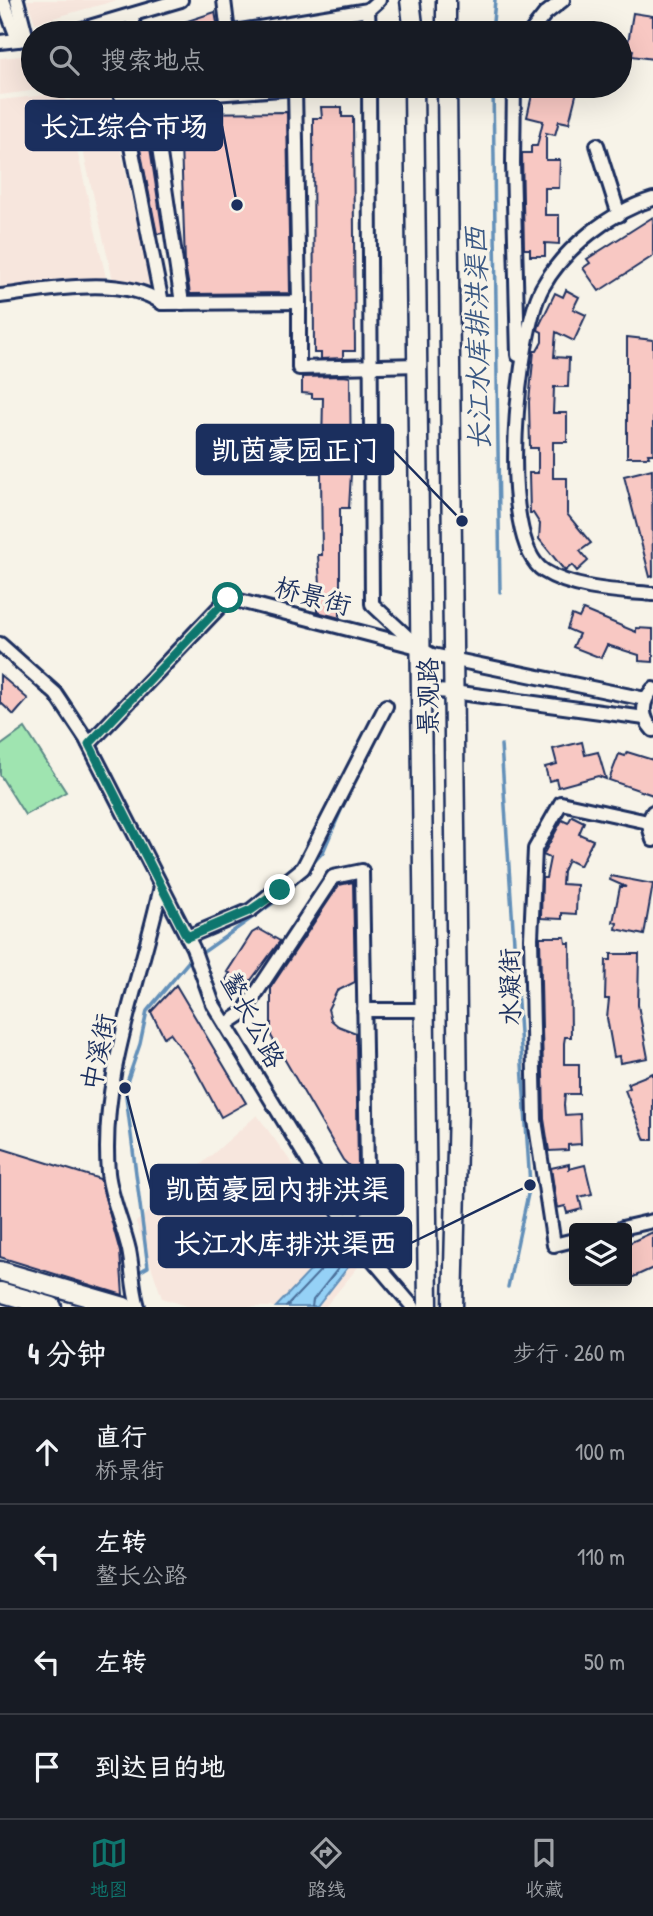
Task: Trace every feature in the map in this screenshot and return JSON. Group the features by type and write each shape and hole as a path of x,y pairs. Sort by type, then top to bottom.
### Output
{"main road":[{"path":"410,0 413,21"},
{"path":"446,0 446,21"},
{"name":"景观路","path":"414,98 428,1307"},
{"name":"景观路","path":"447,98 458,1108 454,1305"},
{"path":"0,1271 124,1307"},
{"path":"0,1292 52,1307"}],"street":[{"path":"3,0 21,31"},
{"path":"18,0 22,21"},
{"path":"118,21 181,0"},
{"path":"224,0 227,21"},
{"path":"301,21 368,10 379,0"},
{"path":"539,21 563,0"},
{"path":"368,10 368,21"},
{"path":"131,15 133,21"},
{"path":"0,42 21,40"},
{"path":"121,98 162,303"},
{"path":"122,101 132,98"},
{"path":"152,98 181,303"},
{"path":"295,98 299,368 419,365"},
{"path":"369,98 372,604 419,648 432,655 649,694 645,718 653,730"},
{"path":"514,98 514,238 520,372 516,505 522,537 542,570 572,582 653,594"},
{"path":"597,145 618,215"},
{"path":"520,372 531,311 544,285 568,254 618,215 653,199"},
{"path":"0,296 114,286 148,292 162,303 299,302"},
{"name":"桥景街","path":"89,744 228,598 419,648"},
{"name":"鳌长公路","path":"0,644 56,695 89,744 187,937 213,1004 225,1025 348,1227 413,1307"},
{"path":"419,699 435,691 453,691 645,718"},
{"path":"187,937 251,910 303,868 386,706"},
{"name":"水凝街","path":"569,1241 554,1245 535,1120 531,938 536,849 561,803 651,817"},
{"path":"651,817 653,840"},
{"path":"225,1025 243,1013 333,877 362,871 367,1169 348,1227"},
{"name":"中溪街","path":"138,1307 131,1284 130,1253 108,1174 107,1122 118,1052 150,940 161,886"},
{"path":"364,1010 424,1010"},
{"path":"632,1226 653,1221"}],"shaded area":[{"path":"27,0 118,0 42,21 34,21"},
{"path":"21,56 21,92 0,95 0,58"},
{"path":"65,98 107,282 0,291 0,100"},
{"path":"71,98 110,98 151,288 113,280"},
{"path":"257,1115 363,1261 325,1307 190,1307 162,1298 136,1222"}],"green space":[{"path":"25,728 66,792 25,815 0,775 0,746"}],"water":[{"path":"332,1248 346,1249 352,1262 317,1307 276,1307"}],"building":[{"path":"215,12 217,21 188,21"},
{"path":"633,13 653,16 653,59 632,56"},
{"path":"531,98 575,98 569,123 559,121 555,135 546,133 546,160 560,160 559,188 545,188 545,215 559,215 559,244 545,243 545,256 530,256 530,249 524,249 522,153 531,153 531,146 537,146 543,121 527,117"},
{"path":"321,107 342,107 342,117 353,117 355,351 343,351 343,358 321,359 321,353 314,353 313,118 322,118"},
{"path":"144,108 163,233 157,234 132,109"},
{"path":"287,112 290,293 190,294 185,264 180,113"},
{"path":"653,217 653,256 599,291 583,268 590,263 587,259"},
{"path":"566,290 579,297 573,309 586,315 574,341 556,332 554,357 569,358 568,387 554,387 553,413 567,413 567,442 553,442 553,478 567,478 567,514 591,543 580,551 588,561 577,571 572,565 565,571 539,539 540,524 533,513 530,513 529,473 538,473 538,448 530,448 529,402 534,351 537,351 542,342 539,326 555,293 563,297"},
{"path":"627,337 653,340 653,454 648,454 649,457 627,457"},
{"path":"302,377 350,377 351,473 349,508 340,508 340,618 317,612 317,598 321,598 318,555 322,555 321,473 310,473 311,445 322,446 323,398 312,398 312,394 302,393"},
{"path":"652,469 653,576 650,577 624,476"},
{"path":"583,610 636,632 636,628 653,629 653,662 639,661 639,655 607,645 601,658 573,647 579,634 567,629 572,615 579,618"},
{"path":"0,675 28,699 14,715 0,702"},
{"path":"582,742 585,755 598,752 606,779 598,776 558,787 556,779 549,781 545,767 557,764 553,749"},
{"path":"627,752 653,760 653,795 609,780 619,754 625,756"},
{"path":"572,816 584,822 579,834 593,840 580,866 568,860 563,871 562,884 577,885 576,914 562,913 562,919 541,918 542,878 546,878 550,858 543,855 562,820 568,823"},
{"path":"611,876 653,884 644,935 616,929 617,923 613,922 620,887 626,887 610,880"},
{"path":"353,882 355,982 337,991 328,1009 331,1020 338,1026 356,1033 358,1166 351,1168 343,1160 271,1036 271,987 339,885"},
{"path":"259,929 280,941 249,983 246,993 226,980 230,973 227,972 252,933"},
{"path":"540,937 565,937 566,943 570,943 571,1037 565,1037 564,1064 579,1064 579,1094 565,1094 564,1105 565,1115 580,1114 581,1144 568,1145 568,1150 549,1151 544,1119"},
{"path":"611,954 639,954 638,1005 648,1058 620,1063 619,1056 614,1057 607,1018 609,999 605,999 606,960 611,960"},
{"path":"176,985 246,1103 221,1117 194,1067 170,1033 164,1037 151,1012"},
{"path":"653,1073 653,1140 645,1140 625,1090 630,1088 628,1083"},
{"path":"0,1148 100,1179 120,1252 123,1295 0,1257"},
{"path":"569,1164 569,1169 585,1165 592,1194 579,1197 582,1209 567,1213 565,1206 557,1208 551,1168"},
{"path":"653,1232 653,1268 632,1278 632,1242"}],"waterway":[{"name":"长江水库排洪渠西","path":"493,21 495,0"},
{"name":"长江水库排洪渠西","path":"493,98 500,592"},
{"name":"长江水库排洪渠西","path":"501,745 530,1185 508,1287"},
{"path":"310,866 323,852 351,787"},
{"path":"205,951 280,898 295,882"},
{"path":"141,1271 148,1267 125,1088 140,1044 147,1011 189,961"}],"place":[{"name":"长江综合市场","path":"237,205"},
{"name":"凯茵豪园正门","path":"462,521"},
{"name":"凯茵豪园内排洪渠","path":"125,1088"},
{"name":"长江水库排洪渠西","path":"530,1185"}],"route":[{"path":"228,598 89,744 187,937 221,925 251,910 280,890"}]}
